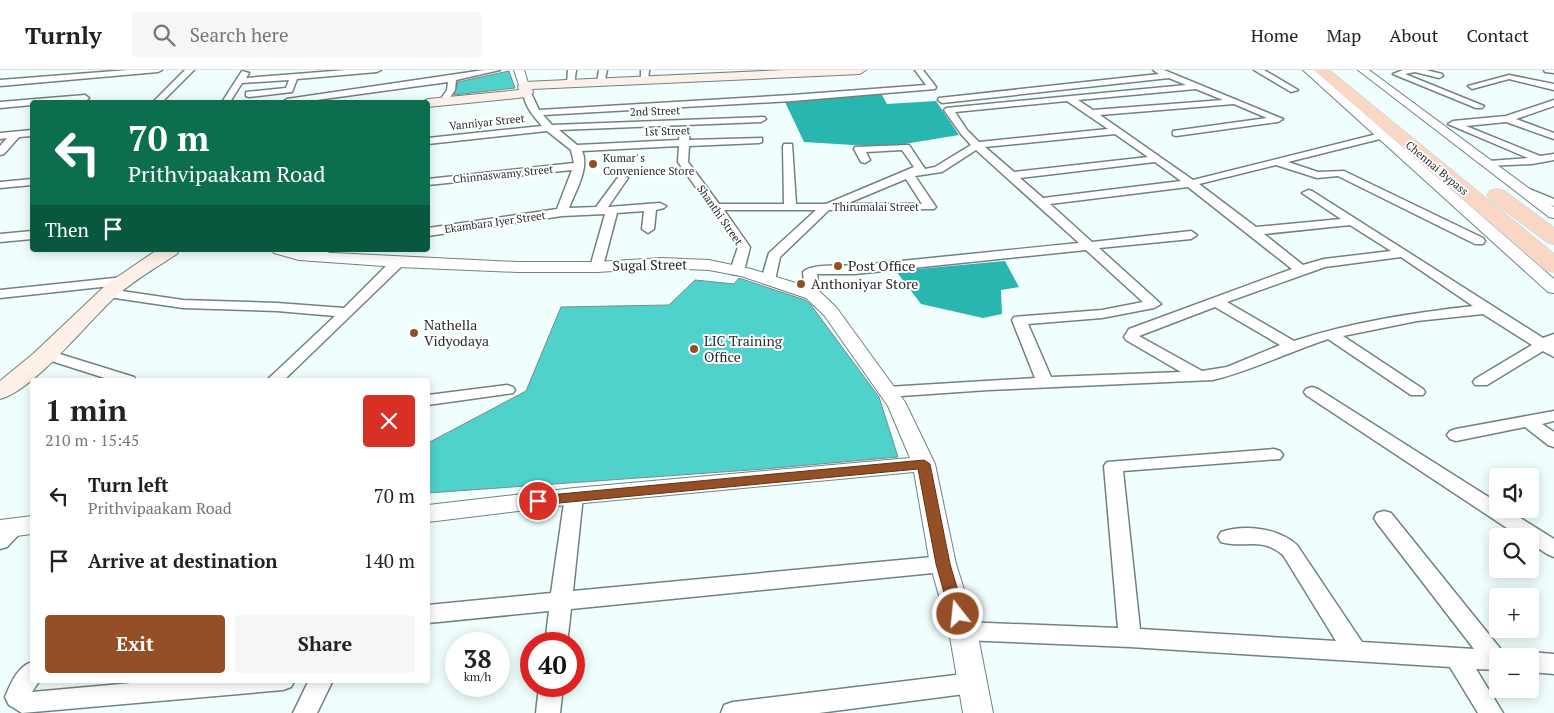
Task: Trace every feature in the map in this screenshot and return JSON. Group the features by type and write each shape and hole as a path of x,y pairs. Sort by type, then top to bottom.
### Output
{"highway":[{"name":"Chennai Bypass","path":"1321,70 1554,265"},
{"name":"Chennai Bypass","path":"1339,70 1554,238"}],"main road":[{"path":"430,102 571,83 602,76 860,70"},
{"path":"0,392 47,355 116,287 167,252"}],"street":[{"path":"0,83 158,70"},
{"path":"159,100 190,70"},
{"path":"227,100 246,71 264,70"},
{"path":"240,81 294,77 342,78 377,70"},
{"path":"301,100 452,79 496,70"},
{"path":"519,70 525,89 537,113 550,128 575,148 579,154 578,166 562,212 606,211 655,206 648,229"},
{"path":"571,83 572,70"},
{"path":"919,70 950,110 964,132 977,145 1154,304 1102,314 1019,320 1045,382"},
{"path":"1157,70 1278,119 1176,133"},
{"path":"1258,70 1294,90"},
{"path":"1308,70 1554,288"},
{"path":"1363,70 1554,214"},
{"path":"1413,70 1397,74 1479,106"},
{"path":"1417,70 1439,76"},
{"path":"1548,70 1554,71"},
{"path":"1490,72 1554,87"},
{"path":"942,100 1170,75"},
{"path":"249,94 289,90 294,77"},
{"path":"1472,86 1509,77"},
{"path":"65,88 76,78"},
{"path":"444,100 451,90 452,79"},
{"path":"950,110 1197,86"},
{"path":"537,113 792,98 932,87"},
{"path":"57,100 85,98"},
{"path":"1070,99 1118,130 1192,183 1255,231 1300,270"},
{"path":"0,104 30,102"},
{"path":"1091,113 1238,102"},
{"path":"1031,103 1044,114"},
{"path":"1553,104 1507,118 1453,124 1554,165"},
{"path":"1507,118 1554,136"},
{"name":"2nd Street","path":"550,128 761,120"},
{"path":"684,143 686,122"},
{"name":"Vanniyar Street","path":"430,141 550,128"},
{"path":"908,174 938,170 977,145 1118,130"},
{"path":"0,136 30,133"},
{"path":"0,152 16,135"},
{"path":"1040,202 1192,183 1381,136"},
{"name":"1st Street","path":"575,148 759,140"},
{"path":"729,141 734,154"},
{"name":"Shanthi Street","path":"684,143 683,162 744,247 737,271"},
{"path":"634,158 635,145"},
{"path":"788,146 790,206"},
{"path":"768,280 774,256 825,208 920,168 903,147 859,149 866,160"},
{"path":"1489,164 1532,161 1539,158 1554,157"},
{"path":"1011,176 1157,159"},
{"path":"1276,162 1316,175 1340,174 1479,241"},
{"name":"Chinnaswamy Street","path":"430,182 578,166"},
{"name":"Thirumalai Street","path":"714,207 930,207 908,174"},
{"path":"597,267 606,211 622,178"},
{"path":"0,185 30,182"},
{"path":"1522,189 1554,203"},
{"path":"1308,194 1403,253 1486,309 1550,345"},
{"name":"Ekambara Iyer Street","path":"430,232 562,212"},
{"path":"1255,231 1353,222"},
{"path":"0,238 30,235"},
{"path":"812,294 810,272 815,270 865,269 1190,235"},
{"name":"Sugal Street","path":"288,252 299,255 398,262 517,267 597,267 662,263 709,265 737,271 812,294 830,311 898,406 924,464 943,564 962,631 978,713"},
{"path":"299,255 314,252"},
{"path":"1198,376 1131,337 1134,332 1300,270 1324,263 1403,253"},
{"path":"277,378 347,314 398,262"},
{"path":"0,294 116,287 183,304 277,307 347,314"},
{"path":"1215,301 1292,346"},
{"path":"888,392 1045,382 1213,375 1233,370 1292,346 1330,334 1417,318 1486,309"},
{"path":"1330,334 1417,392"},
{"path":"1481,382 1550,345"},
{"path":"47,355 122,378"},
{"path":"430,400 506,390"},
{"path":"1312,392 1554,549"},
{"path":"1456,434 1554,416"},
{"path":"1528,421 1554,441"},
{"path":"1130,638 1113,466 1274,455"},
{"path":"430,514 574,496 924,464"},
{"path":"557,632 574,496"},
{"path":"1384,518 1489,650"},
{"path":"1228,537 1266,536 1283,543 1290,550 1355,651"},
{"path":"430,614 943,564"},
{"path":"962,631 1130,638 1489,659"},
{"path":"1456,656 1491,713"},
{"path":"1539,663 1554,664"},
{"path":"30,675 17,697 24,703 152,686 218,683"},
{"path":"305,713 319,683"},
{"path":"733,713 972,683"},
{"path":"548,713 550,697"}],"water":[{"path":"881,93 887,104 936,101 959,135 886,147 804,142 785,102"},
{"path":"1005,261 1019,287 1001,290 1002,314 983,318 921,304 896,271"}],"building":[{"path":"509,71 515,88 454,95 458,82"},
{"name":"LIC Training Office","path":"739,278 805,300 811,305 879,397 898,457 764,469 430,493 430,442 526,391 561,307 669,305 695,280 734,284"}],"place":[{"name":"Kumar' s Convenience Store","path":"593,164"},
{"name":"Post Office","path":"838,266"},
{"name":"Anthoniyar Store","path":"801,284"},
{"name":"Nathella Vidyodaya","path":"414,333"},
{"name":"LIC Training Office","path":"694,349"}],"route":[{"path":"538,501 574,496 924,464 943,564 958,614"}]}
